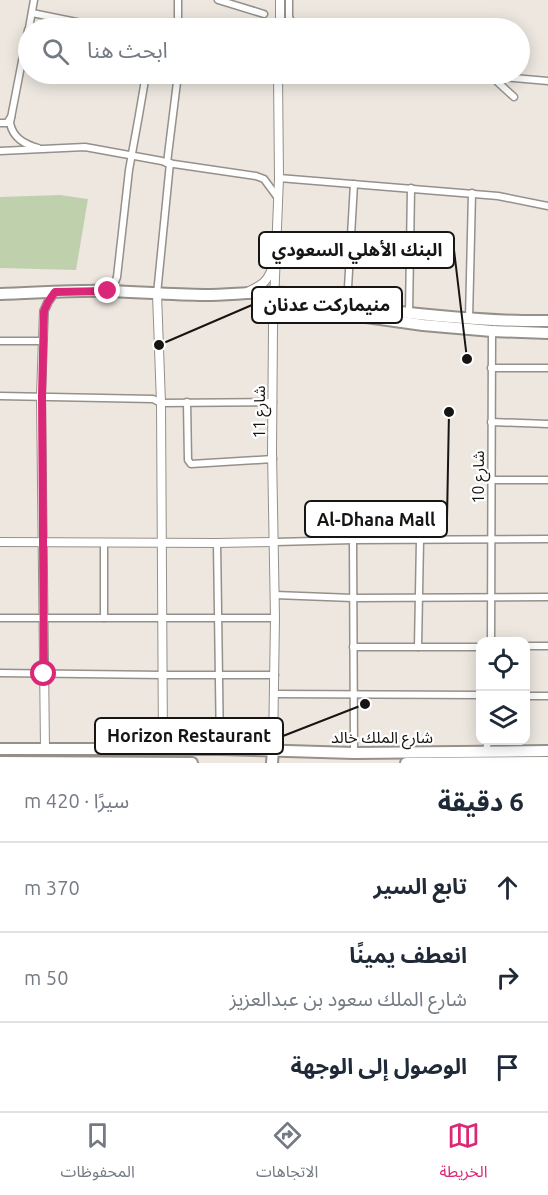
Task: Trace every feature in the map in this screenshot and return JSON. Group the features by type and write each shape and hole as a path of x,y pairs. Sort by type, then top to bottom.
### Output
{"main road":[{"path":"0,294 108,291 207,295 246,292 423,325 548,333"},
{"path":"274,298 290,293 347,305 409,314 507,322 548,321"},
{"name":"شارع الملك خالد","path":"0,749 273,750 487,759"},
{"path":"272,763 273,750"},
{"name":"شارع الملك خالد","path":"406,763 487,759 548,752"},
{"path":"487,759 548,762"},
{"path":"0,762 192,763"}],"street":[{"path":"31,18 34,0"},
{"path":"178,0 178,18"},
{"path":"218,0 264,14"},
{"path":"280,0 280,18"},
{"path":"289,0 290,18"},
{"path":"32,13 57,18"},
{"path":"530,79 548,81"},
{"path":"18,84 11,128 22,141 47,149"},
{"path":"108,291 113,287 117,277 131,156 145,84"},
{"path":"163,749 161,403 158,294 177,84"},
{"name":"شارع 11","path":"273,750 275,542 273,402 279,178 278,84"},
{"path":"499,84 514,97"},
{"path":"0,123 7,123 12,117"},
{"path":"0,151 85,147 261,177 278,198"},
{"path":"279,178 472,193 548,206"},
{"path":"347,305 354,184"},
{"path":"409,314 411,188"},
{"path":"469,319 472,193"},
{"path":"246,292 262,285 270,275 276,259"},
{"path":"45,749 42,341 44,311 55,292"},
{"path":"492,331 507,322"},
{"name":"شارع 10","path":"491,637 492,331"},
{"path":"0,341 42,341"},
{"path":"491,368 548,368"},
{"path":"0,396 153,399 161,403 273,402"},
{"path":"187,402 188,460 191,464 273,459"},
{"path":"491,422 548,424"},
{"path":"491,480 548,480"},
{"path":"353,540 354,753"},
{"path":"418,647 420,540"},
{"path":"0,542 548,540"},
{"path":"104,543 104,618"},
{"path":"217,543 219,749"},
{"path":"275,595 352,598 548,597"},
{"path":"0,618 275,618"},
{"path":"353,647 476,646"},
{"path":"530,646 548,646"},
{"path":"0,673 275,675"},
{"path":"275,694 476,695"},
{"path":"530,696 548,696"}],"green space":[{"path":"60,195 88,199 76,270 0,268 0,197"}],"place":[{"name":"منيماركت عدنان","path":"159,345"},
{"name":"البنك الأهلي السعودي","path":"467,359"},
{"name":"Al-Dhana Mall","path":"449,412"},
{"name":"Horizon Restaurant","path":"365,704"}],"route":[{"path":"44,674 42,396 44,311 55,292 108,291"}]}
